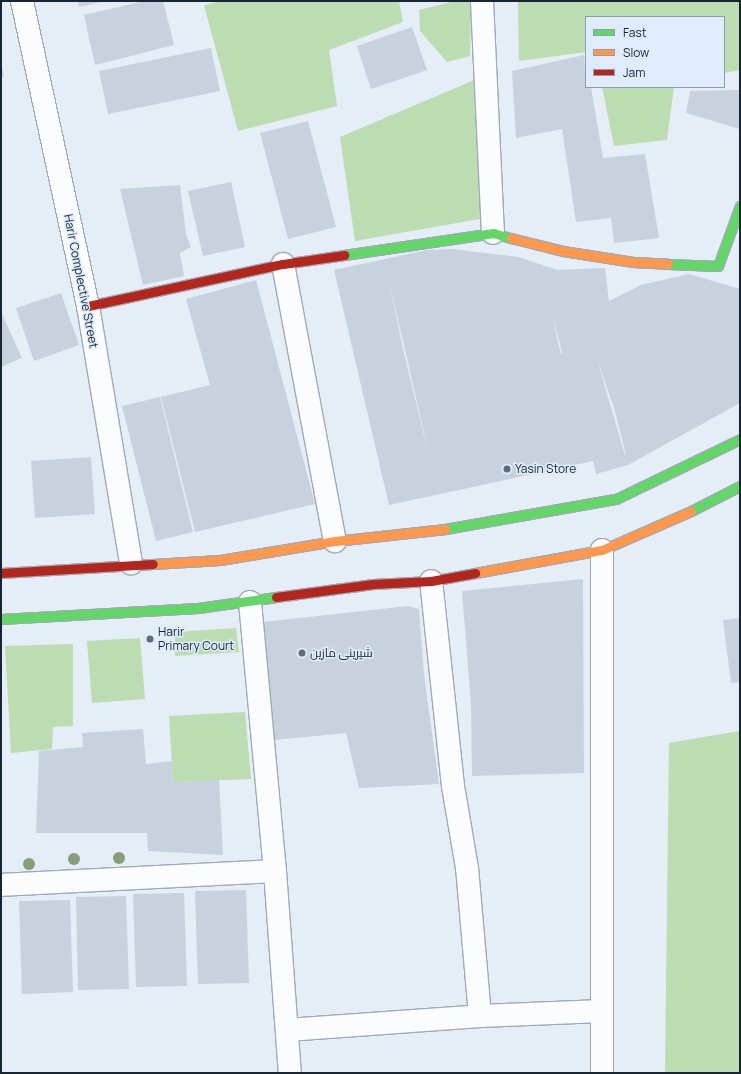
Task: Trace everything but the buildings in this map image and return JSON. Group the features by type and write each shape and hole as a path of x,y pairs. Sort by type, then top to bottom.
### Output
{"main road":[{"path":"88,306 282,264 493,233 563,251 633,262 718,266 740,206"},
{"path":"1,573 131,563 220,560 335,541 448,529 616,499 740,439"},
{"path":"1,619 125,613 250,602 373,584 431,581 602,550 680,516 740,486"}],"street":[{"name":"Harir Complective Street","path":"22,1 88,306 131,563"},
{"path":"482,1 493,233"},
{"path":"282,264 335,541"},
{"path":"602,550 602,1073"},
{"path":"431,581 453,786 467,868 480,1016"},
{"path":"250,602 275,871 290,1073"},
{"path":"1,885 275,871"},
{"path":"286,1030 480,1016 602,1011"}],"green space":[{"path":"222,1 399,1 403,22 329,50 337,106 238,131 204,5"},
{"path":"455,1 471,1 470,56 447,62 420,31 419,10"},
{"path":"518,1 740,1 740,70 725,73 725,16 585,16 585,52 519,61"},
{"path":"486,75 497,216 355,241 340,137"},
{"path":"602,88 674,88 667,140 614,146"},
{"path":"236,628 239,652 175,656 175,632"},
{"path":"140,638 145,699 92,703 87,641"},
{"path":"73,644 73,726 53,727 52,749 11,753 5,646"},
{"path":"245,712 251,779 173,782 169,716"},
{"path":"740,731 740,1073 665,1073 669,743"}],"traffic: fast":[{"path":"668,264 718,266 740,206"},
{"path":"344,255 493,233 511,238"},
{"path":"445,529 616,499 740,439"},
{"path":"691,511 740,486"},
{"path":"1,619 198,608 276,597"}],"traffic: slow":[{"path":"511,238 563,251 633,262 668,264"},
{"path":"475,573 602,550 691,511"},
{"path":"153,564 220,560 335,541 445,529"}],"traffic: jam":[{"path":"88,306 283,264 344,255"},
{"path":"1,573 153,564"},
{"path":"276,597 373,584 431,581 475,573"}],"place":[{"name":"Yasin Store","path":"507,469"},
{"name":"Harir Primary Court","path":"150,639"},
{"name":"شیرینی مازین","path":"302,653"}]}
